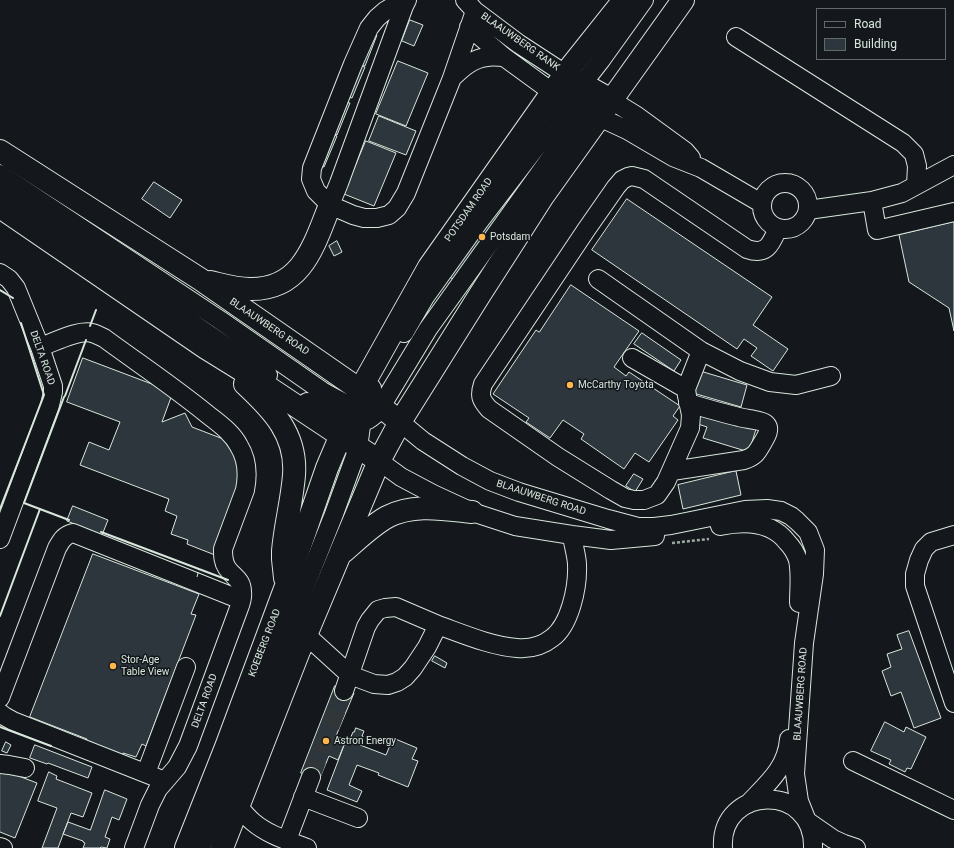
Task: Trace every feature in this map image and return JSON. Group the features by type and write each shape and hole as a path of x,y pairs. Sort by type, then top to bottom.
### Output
{"main road":[{"name":"POTSDAM ROAD","path":"379,461 400,422 543,196 582,96 624,0"},
{"name":"POTSDAM ROAD","path":"359,410 429,267 582,96 683,0"},
{"name":"BLAAUWBERG ROAD","path":"0,151 200,279 359,410"},
{"path":"200,279 236,288 251,289 270,287 286,280 308,257 315,244 330,205"},
{"name":"BLAAUWBERG ROAD","path":"0,207 206,348 248,374 400,422"},
{"path":"206,348 270,409 283,426 291,444 294,459 294,474 283,551 286,586"},
{"name":"BLAAUWBERG ROAD","path":"359,410 358,448 379,461"},
{"name":"KOEBERG ROAD","path":"186,848 226,747 286,586 327,468 359,410"},
{"path":"222,848 299,651 379,461"},
{"path":"339,556 381,521 402,511 426,509 472,512"}],"street":[{"path":"402,0 385,11 369,28 353,64 312,168 311,179 316,191 330,205 364,218 377,218 389,215 398,208 406,193 452,78 470,13"},
{"path":"330,205 407,0"},
{"path":"0,192 312,405 329,415 359,410 428,329 644,0"},
{"path":"582,96 608,65 654,0"},
{"name":"BLAAUWBERG RANK","path":"470,13 520,44 582,96"},
{"name":"BLAAUWBERG RANK","path":"470,13 504,57 582,96"},
{"path":"736,37 903,143 914,154 917,166 916,185"},
{"path":"452,78 465,66 482,57 504,57"},
{"path":"582,96 637,116 685,151 701,168 761,203"},
{"path":"808,210 872,201 902,192 954,165"},
{"path":"0,174 220,320 322,391 359,410"},
{"path":"701,351 687,396 691,415 690,428 666,482 657,495 644,500 625,498 558,457 489,409 483,402 481,396 481,390 484,384 586,230 622,180 632,176 644,179 752,251 764,250 772,243 778,228"},
{"path":"788,183 795,185 806,195 808,210 802,222 796,227 789,229 778,228 768,223 761,210 761,203 768,190 774,185 788,183"},
{"path":"872,201 877,230 954,212"},
{"name":"DELTA ROAD","path":"0,273 9,279 16,288 40,348 53,386 52,398 0,539"},
{"path":"598,279 701,351 740,371 770,382 796,385 831,376"},
{"path":"0,698 56,548 64,536 68,534 73,533 242,600 241,585 236,577 227,568 223,555 223,549 241,504 247,482 244,458 235,438 183,395 104,338 92,332 75,334 40,348"},
{"path":"632,358 687,396 741,418 763,422 768,427 768,432 765,439 756,454 750,458 672,471"},
{"name":"BLAAUWBERG ROAD","path":"400,422 423,441 462,466 490,481 608,520 638,527 654,528 745,510 767,509 781,511 791,516 808,532 815,550 814,574 804,643 795,774 799,801 812,834 813,848"},
{"path":"201,848 307,584 358,448"},
{"name":"BLAAUWBERG ROAD","path":"379,461 401,477 433,494 472,512 515,526 611,540 658,536 696,531 730,524 750,523 770,527 783,536 792,548 798,561 800,580 788,745 783,761 774,777 748,804"},
{"path":"778,532 791,516"},
{"path":"347,683 366,627 378,610 385,608 396,607 438,625 492,644 507,647 532,647 553,638 561,629 567,617 574,596 577,564 572,535"},
{"path":"954,535 931,542 924,549 914,574 915,586 954,703"},
{"name":"DELTA ROAD","path":"134,848 150,805 158,790 177,767 188,746 242,600"},
{"path":"306,635 347,683 388,685 405,677 417,663 438,625"},
{"path":"146,773 186,667"},
{"path":"0,712 13,721 165,781"},
{"path":"853,761 952,805"},
{"path":"0,764 25,768"},
{"path":"287,840 310,777"},
{"path":"303,797 358,818"},
{"path":"723,848 722,843 724,833 732,816 739,809 748,804 758,800 770,799 791,805 800,812 807,822 833,839 856,848"},
{"path":"238,806 254,824 268,832 307,848"}],"path":[{"path":"669,544 714,538"}],"building":[{"path":"410,20 423,25 414,46 402,41"},
{"path":"373,33 377,35 365,66 361,64"},
{"path":"398,61 428,73 406,126 376,114"},
{"path":"360,66 365,67 352,98 348,97"},
{"path":"345,102 350,103 337,135 333,133"},
{"path":"379,116 416,131 406,155 369,141"},
{"path":"332,134 337,136 324,167 320,166"},
{"path":"366,141 396,153 374,206 344,194"},
{"path":"154,182 182,200 170,218 142,199"},
{"name":"Potsdam","path":"504,199 512,204 456,281 448,276"},
{"path":"627,199 772,297 753,325 788,349 773,371 751,356 757,348 744,339 737,349 592,250"},
{"path":"954,222 954,331 949,308 909,282 899,235"},
{"path":"337,241 342,252 334,256 329,246"},
{"path":"571,285 639,331 614,367 626,376 629,372 680,406 673,416 678,420 649,462 635,453 624,469 581,439 584,434 563,420 550,438 526,422 529,418 493,394 536,330 539,332"},
{"path":"642,333 681,360 674,371 634,344"},
{"path":"83,358 173,392 162,422 185,413 192,427 231,442 242,483 215,555 187,544 188,540 171,534 177,516 165,511 169,499 80,465 89,442 109,450 120,422 67,402"},
{"path":"700,371 747,385 741,407 693,393"},
{"path":"699,412 756,429 749,452 703,438 707,427 695,423"},
{"path":"736,471 741,495 683,509 678,485"},
{"path":"634,474 643,479 635,492 626,486"},
{"path":"73,506 108,520 102,535 67,521"},
{"name":"Stor-Age Table View","path":"93,554 199,594 191,614 196,615 146,746 142,744 136,757 123,753 120,760 84,747 87,739 30,717"},
{"path":"909,631 941,718 914,728 901,692 891,696 882,671 891,667 887,654 902,649 897,635"},
{"path":"435,656 447,663 445,668 432,661"},
{"path":"335,686 354,693 336,736 346,740 338,760 329,756 319,780 301,773"},
{"path":"885,722 904,732 906,727 926,737 911,769 907,768 905,772 889,764 891,760 871,751"},
{"path":"356,728 364,731 360,745 386,755 393,738 417,748 412,759 418,761 408,787 378,775 379,773 357,765 349,785 362,791 357,802 327,790 346,740 353,742 354,740 350,739"},
{"path":"6,742 11,745 7,753 2,751"},
{"path":"35,745 92,767 88,778 30,758"},
{"path":"0,769 37,783 15,838 0,832"},
{"path":"49,772 57,776 56,779 92,793 83,817 71,813 58,848 42,848 57,808 38,801"},
{"path":"105,790 127,799 119,820 112,817 105,837 110,839 107,848 83,848 85,843 83,841 63,834 68,822 90,830"}],"tunnel":[{"path":"311,777 344,691"}],"fence":[{"path":"197,577 199,569"}],"wall":[{"path":"0,290 13,298"},
{"path":"90,326 96,310"},
{"path":"0,509 44,395 21,323"},
{"path":"65,396 86,340"},
{"path":"64,397 24,503 69,520"},
{"path":"0,616 40,509"},
{"path":"101,532 228,580"},
{"path":"0,727 51,746"}],"place":[{"name":"Potsdam","path":"482,237"},
{"name":"McCarthy Toyota","path":"570,385"},
{"name":"Stor-Age Table View","path":"113,666"},
{"name":"Astron Energy","path":"326,741"}]}
